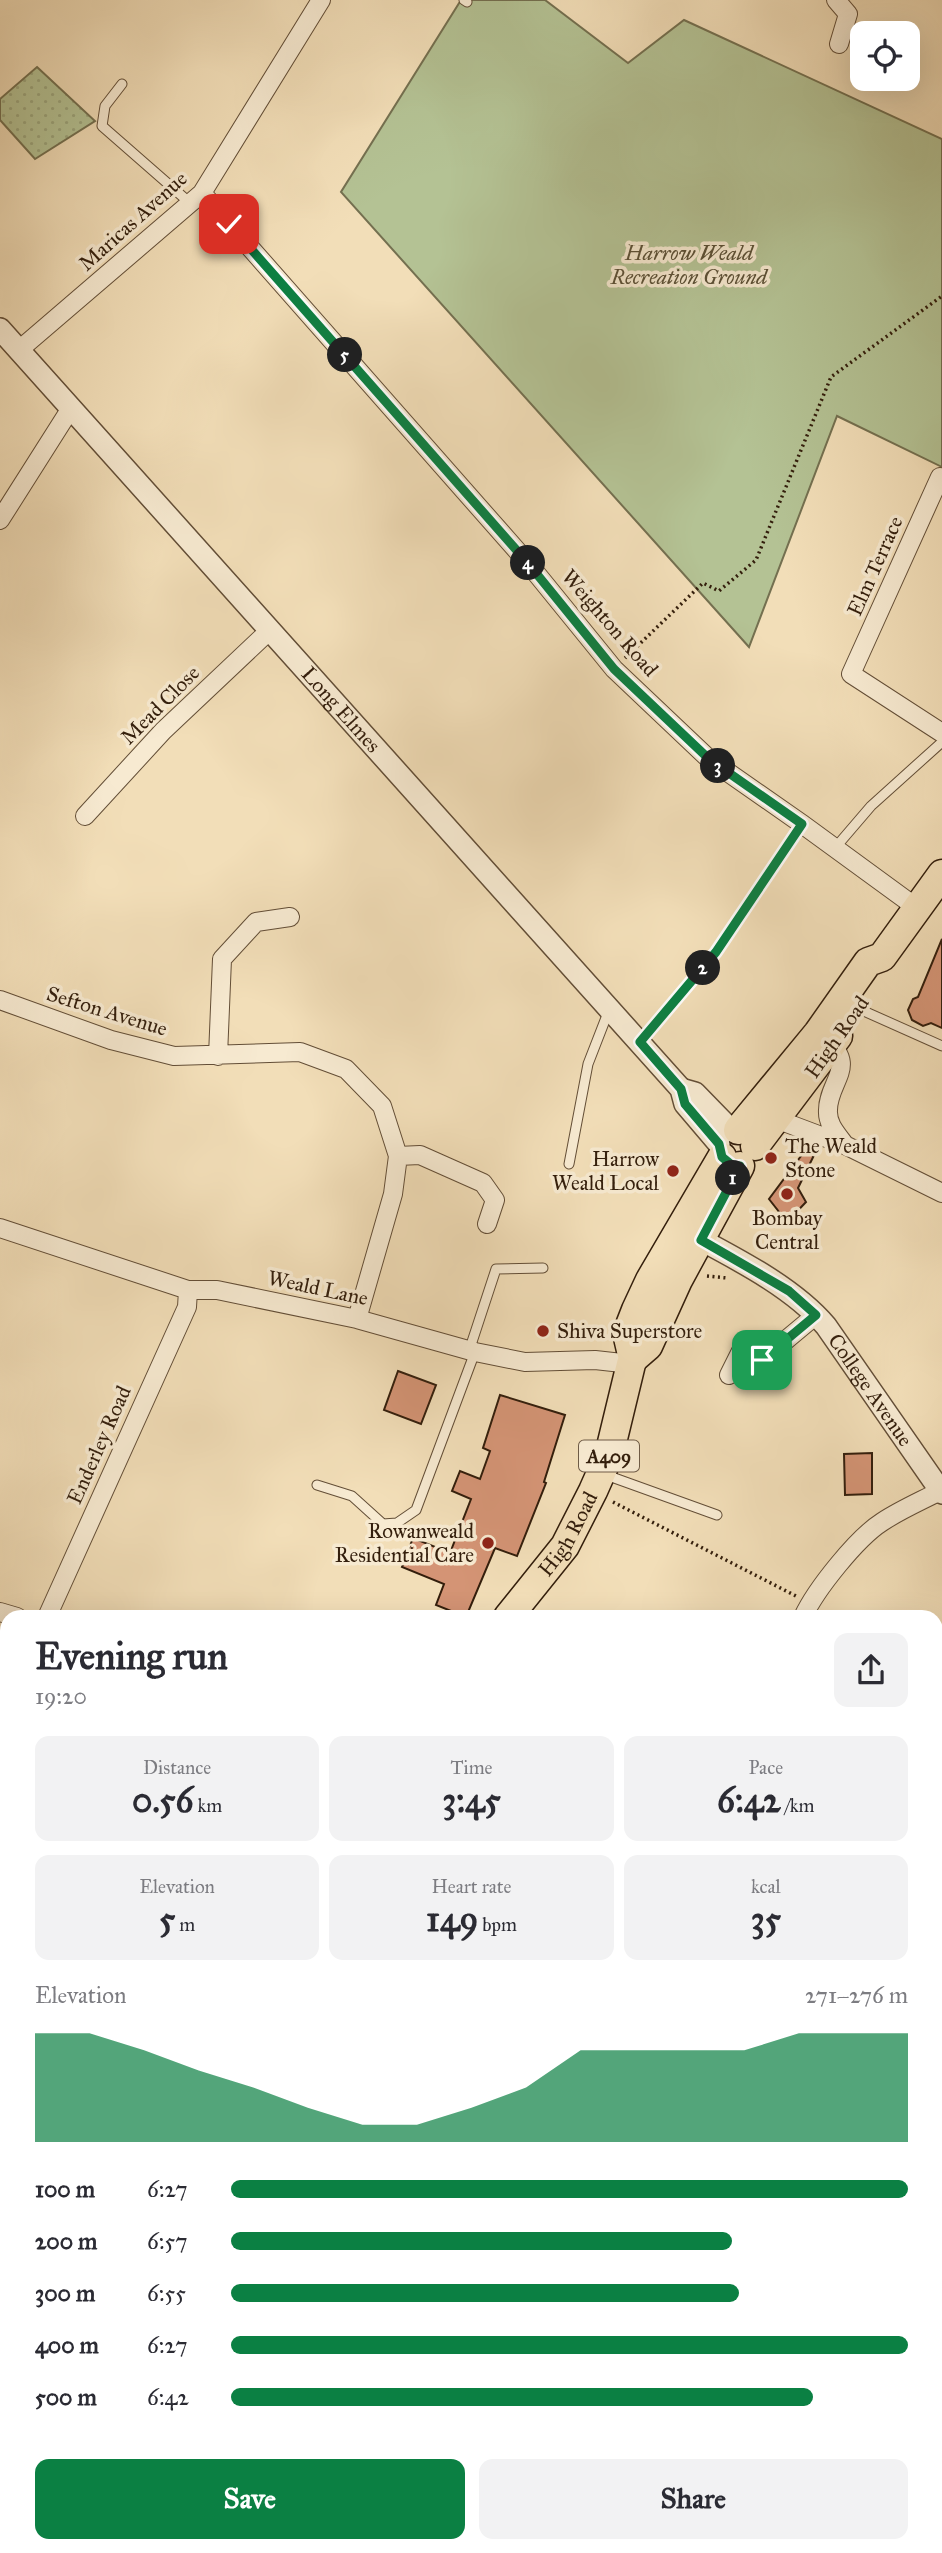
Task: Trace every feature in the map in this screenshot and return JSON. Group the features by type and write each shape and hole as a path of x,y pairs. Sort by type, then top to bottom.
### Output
{"main road":[{"name":"High Road","path":"734,1145 775,1119 825,1039 868,962 882,957 942,874"},
{"name":"High Road","path":"514,1610 565,1546 609,1455 632,1361 627,1333 650,1280 691,1235 734,1145 825,1039 857,1008 882,972 882,957"}],"street":[{"name":"Maricas Avenue","path":"19,350 196,199 321,0"},
{"path":"836,0 848,14 839,44"},
{"name":"Weighton Road","path":"196,199 527,562 614,669 709,759 917,908"},
{"name":"Long Elmes","path":"0,329 640,1042 681,1089 685,1104 734,1145"},
{"path":"0,520 71,408"},
{"name":"Elm Terrace","path":"940,477 851,674 942,733"},
{"name":"Mead Close","path":"85,816 163,732 270,630"},
{"path":"218,1056 222,959 256,922 290,917"},
{"name":"Sefton Avenue","path":"0,1000 111,1040 174,1056 300,1052 346,1069 382,1106 398,1156 393,1195 357,1319"},
{"path":"825,1039 839,1056 842,1069 827,1108 830,1124 845,1145"},
{"path":"775,1119 845,1145 942,1194"},
{"path":"398,1156 420,1155 483,1183 495,1200 487,1224"},
{"name":"Weald Lane","path":"0,1228 188,1290 217,1290 357,1319 472,1352 525,1362 632,1361"},
{"name":"College Avenue","path":"691,1235 789,1291 816,1315 941,1492"},
{"name":"Enderley Road","path":"50,1610 187,1307 188,1290"},
{"path":"729,1376 741,1351 762,1360 816,1315"},
{"path":"806,1610 859,1541 881,1522 941,1492"}],"lane":[{"path":"122,84 105,106 102,126 196,199"},
{"path":"835,848 871,806 942,742"},
{"path":"640,1042 716,952 802,824"},
{"path":"857,1008 942,1046"},
{"path":"569,1164 589,1064 610,1009"},
{"path":"317,1485 352,1496 383,1524 397,1524 416,1510 472,1352 496,1269 543,1268"},
{"path":"597,1482 717,1515"}],"path":[{"path":"614,669 702,583 719,591 756,560 831,377 942,296"},
{"path":"597,1482 806,1610"}],"green space":[{"name":"Harrow Weald Recreation Ground","path":"461,0 545,0 628,63 684,20 942,139 942,467 837,416 749,647 341,192"},
{"path":"37,67 95,121 35,159 0,120 0,99"}],"building":[{"path":"942,939 942,1028 931,1023 923,1026 912,1020 908,1010 913,999 918,997"},
{"name":"Bombay Central","path":"810,1144 818,1147 798,1188 806,1202 787,1222 769,1199"},
{"path":"398,1371 436,1385 421,1424 384,1410"},
{"name":"Rowanweald Residential Care","path":"500,1395 565,1415 544,1482 546,1483 517,1556 495,1548 469,1610 448,1610 436,1605 444,1584 402,1567 413,1538 450,1553 471,1499 452,1491 460,1471 480,1479 490,1451 483,1448"},
{"path":"872,1453 872,1494 845,1495 844,1454"}],"place":[{"name":"The Weald Stone","path":"771,1158"},
{"name":"Harrow Weald Local","path":"673,1171"},
{"name":"Bombay Central","path":"787,1194"},
{"name":"Shiva Superstore","path":"543,1331"},
{"name":"Rowanweald Residential Care","path":"488,1543"}],"route":[{"path":"229,224 527,562 614,669 709,759 802,824 716,952 640,1042 681,1089 685,1104 719,1144 722,1157 733,1166 740,1166 701,1240 789,1291 816,1315 762,1360"}]}
